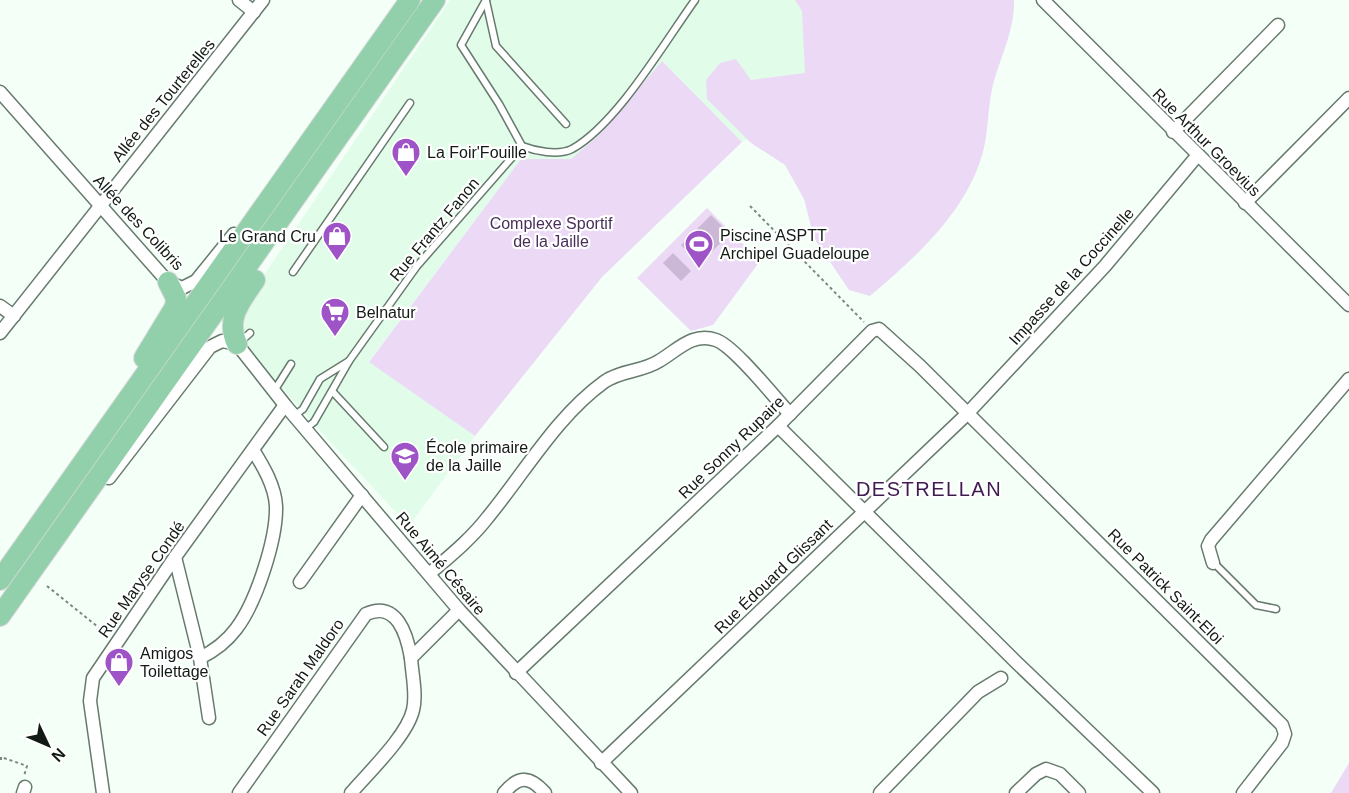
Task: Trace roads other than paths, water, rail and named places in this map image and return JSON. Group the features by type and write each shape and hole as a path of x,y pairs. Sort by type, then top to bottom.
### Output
{"highway":[{"path":"0,580 410,0"},
{"path":"0,616 320,166 435,0"},
{"path":"244,339 232,329 234,314 287,230 320,166"},
{"path":"54,506 173,312 176,298 168,282"}],"street":[{"path":"239,0 254,12"},
{"name":"Allée des Tourterelles","path":"0,333 263,0"},
{"name":"Rue Arthur Groevius","path":"1042,0 1197,156 1347,300"},
{"path":"1173,132 1278,25"},
{"name":"Allée des Colibris","path":"0,92 168,282 182,288 196,281 323,123"},
{"path":"1245,203 1349,98"},
{"name":"Impasse de la Coccinelle","path":"967,414 1105,266 1197,156"},
{"path":"0,306 14,316"},
{"name":"Rue Sonny Rupaire","path":"516,673 778,426 872,331 879,329 885,332 967,414"},
{"path":"429,574 454,553 487,519 557,429 588,396 614,377 649,366 689,341 706,338 722,343 790,414"},
{"path":"32,571 96,494 210,347 222,341 244,339"},
{"name":"Rue Aimé Césaire","path":"244,339 273,391 459,610 631,793"},
{"path":"1213,563 1208,546 1211,540 1349,380"},
{"name":"Rue Maryse Condé","path":"103,793 89,692 98,668 285,405"},
{"name":"Rue Édouard Glissant","path":"601,763 967,414"},
{"name":"Rue Patrick Saint-Eloi","path":"967,414 1282,725 1285,734 1282,744 1243,793"},
{"path":"778,426 1153,793"},
{"path":"200,658 219,646 236,628 246,613 267,558 276,506 269,480 253,450"},
{"path":"300,582 362,495"},
{"path":"175,557 200,658 209,718"},
{"path":"351,793 412,716 414,705 411,658 459,610"},
{"name":"Rue Sarah Maldoro","path":"239,793 366,614 378,611 397,618 406,632 411,658"},
{"path":"880,793 978,692 1001,678"},
{"path":"1016,793 1036,774 1046,769 1060,774 1079,793"},
{"path":"504,793 512,784 525,778 532,780 545,793"}],"lane":[{"path":"486,0 496,46 566,124"},
{"path":"486,0 461,45 499,104 522,146 538,152 570,150 601,125 695,0"},
{"path":"293,272 410,103"},
{"name":"Rue Frantz Fanon","path":"305,429 314,422 349,361 417,266 522,146"},
{"name":"Rue Frantz Fanon","path":"294,416 303,409 320,379 349,361"},
{"path":"273,391 291,364"},
{"path":"333,392 384,447"},
{"path":"1213,563 1256,605 1276,609"}],"place":[{"name":"La Foir'Fouille","path":"406,178"},
{"name":"Le Grand Cru","path":"337,262"},
{"name":"Piscine ASPTT Archipel Guadeloupe","path":"699,270"},
{"name":"Belnatur","path":"335,338"},
{"name":"École primaire de la Jaille","path":"405,482"},
{"name":"Amigos Toilettage","path":"119,688"}],"district":[{"name":"DESTRELLAN","path":"929,489"}],"park label":[{"name":"Complexe Sportif de la Jaille","path":"551,232"}]}
